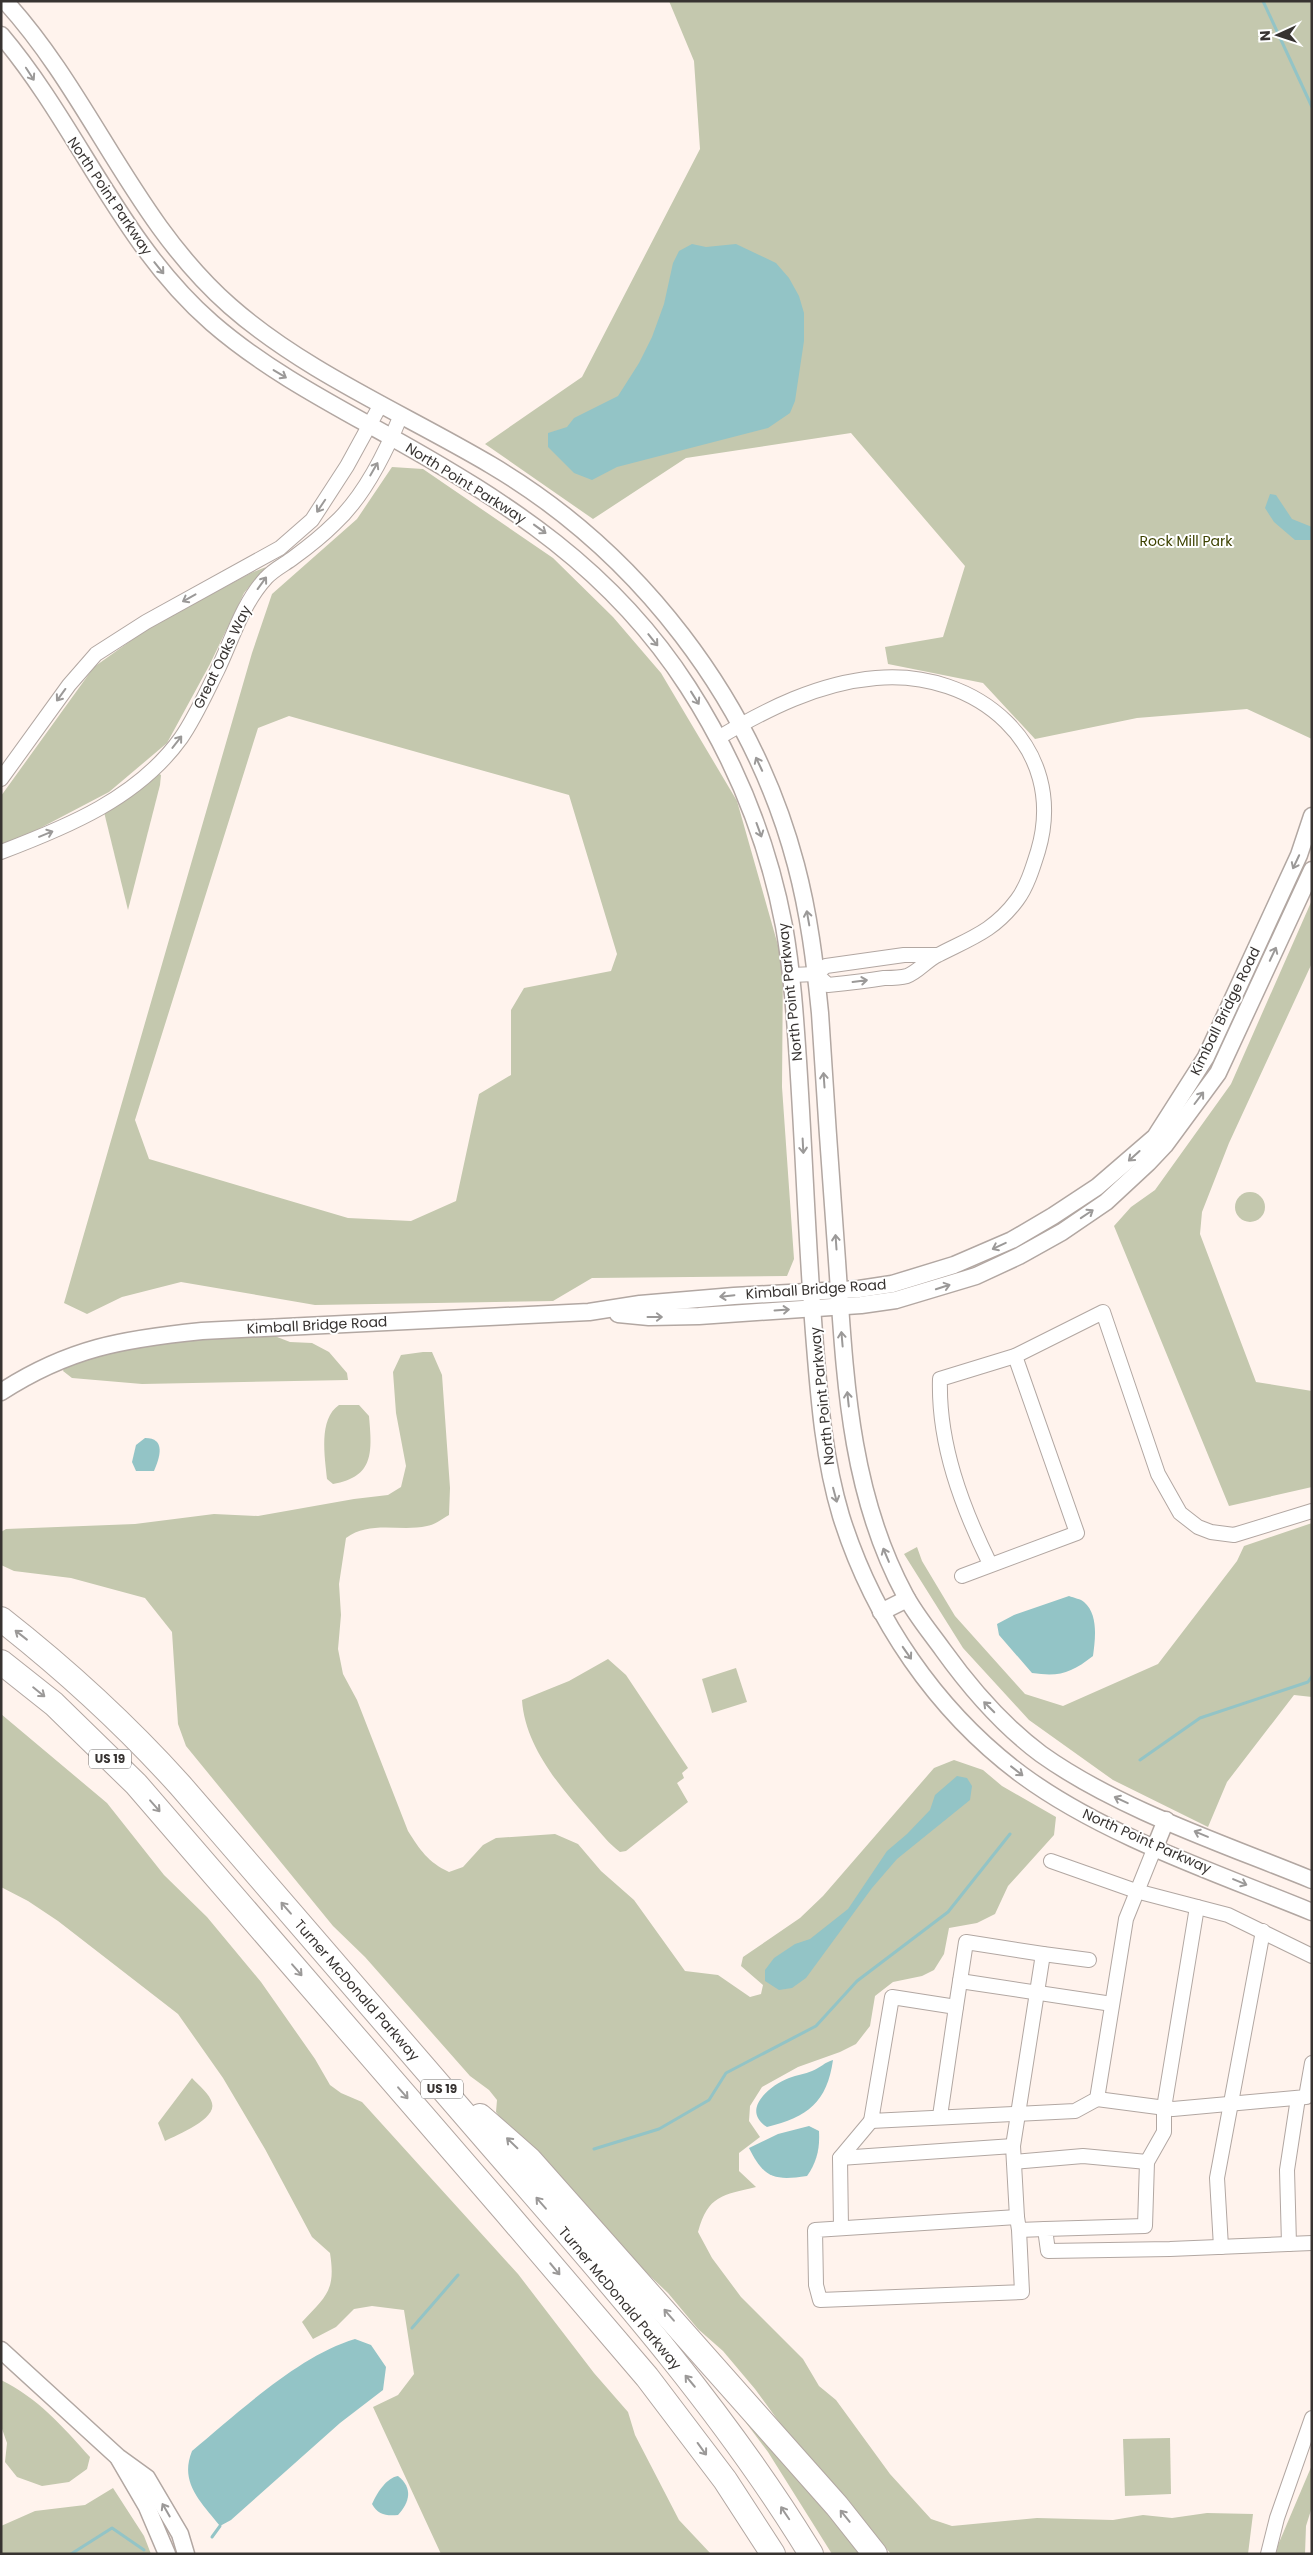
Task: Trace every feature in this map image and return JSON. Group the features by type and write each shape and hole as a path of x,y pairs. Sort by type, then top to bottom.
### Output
{"highway":[{"name":"Turner McDonald Parkway","path":"1,1620 80,1683 155,1757 546,2209 705,2399 754,2466 812,2554"},
{"name":"US 19","path":"1,1662 54,1704 136,1784 647,2377 725,2480 774,2554"},
{"path":"448,2096 487,2120 529,2159 837,2506 875,2554"}],"street":[{"name":"North Point Parkway","path":"5,1 57,68 148,214 200,277 263,333 381,404 494,467 585,531 667,616 703,664 740,725 765,777 790,844 804,898 816,974 848,1400 859,1471 877,1534 907,1599 966,1683 1022,1739 1060,1766 1092,1786 1166,1820 1312,1880"},
{"name":"North Point Parkway","path":"1,35 23,63 126,225 179,291 210,321 254,357 501,502 552,538 596,576 634,615 669,659 718,738 746,795 767,854 780,905 791,975 812,1308 822,1431 833,1486 860,1569 881,1612 904,1650 946,1704 1006,1762 1070,1806 1122,1833 1307,1912"},
{"path":"1,779 69,685 96,654 146,622 280,548 312,520 370,426 381,404"},
{"name":"Great Oaks Way","path":"1,852 89,816 127,790 160,763 181,738 218,670 233,631 266,577 336,523 356,499 392,438 402,415"},
{"path":"718,738 784,701 818,690 875,678 900,678 936,684 986,704 1016,730 1037,770 1044,814 1042,838 1036,858 1018,898 1001,919 973,940 936,956 907,976 828,985 816,974"},
{"name":"Kimball Bridge Road","path":"589,1312 649,1317 812,1308 839,1298 954,1265 1012,1240 1097,1187 1155,1136 1206,1057 1299,855 1312,816"},
{"name":"Kimball Bridge Road","path":"1,1380 87,1350 120,1342 192,1332 589,1312 640,1304 811,1291 839,1298 896,1300 976,1276 1048,1241 1106,1202 1165,1144 1218,1073 1312,870"},
{"path":"791,975 816,974 826,966 904,955 936,956"},
{"path":"990,1564 970,1524 945,1442 939,1403 940,1379 1015,1356 1104,1312 1158,1474 1180,1513 1198,1527 1211,1532 1234,1535 1312,1512"},
{"path":"962,1576 990,1564 1077,1534 1015,1356"},
{"name":"Kimball Bridge Road","path":"1,1392 50,1363"},
{"path":"881,1612 907,1599"},
{"path":"1097,2099 1126,1920 1166,1820"},
{"path":"1051,1861 1136,1891 1228,1915 1312,1956"},
{"path":"1149,2249 1145,2226 1147,2162 1164,2132 1164,2108 1197,1907"},
{"path":"1221,2247 1217,2178 1233,2103 1263,1932"},
{"path":"940,2116 966,1942 1089,1960"},
{"path":"1043,1954 1020,2114 1013,2146 1018,2223 1022,2292 820,2300 816,2285 815,2230 1018,2223 1045,2229 1145,2226"},
{"path":"960,1981 1112,2004"},
{"path":"841,2228 840,2158 872,2120 892,1997 956,2007"},
{"path":"872,2120 1075,2111 1097,2099 1164,2108 1306,2097 1312,2063"},
{"path":"1289,2244 1288,2170 1298,2098"},
{"path":"840,2158 1013,2146"},
{"path":"1014,2162 1083,2156 1147,2162"},
{"path":"1045,2229 1048,2251 1312,2243"},
{"path":"1,2350 118,2458 147,2478 180,2534 186,2554"},
{"path":"1268,2554 1277,2518 1312,2418"},
{"path":"118,2458 147,2507 167,2554"}],"green space":[{"name":"Rock Mill Park","path":"669,1 1312,1 1312,739 1247,709 1137,718 1035,739 983,683 888,664 885,647 943,637 965,566 851,433 686,458 593,519 485,444 582,377 700,149 694,61"},
{"path":"392,467 423,469 553,558 613,617 661,673 737,801 783,963 782,1087 794,1259 787,1276 592,1278 553,1301 315,1305 181,1282 122,1297 87,1314 64,1303 252,653 272,594 357,519","holes":["289,716 569,795 617,954 611,971 524,988 511,1010 511,1075 479,1094 456,1201 411,1221 348,1218 149,1159 135,1120 258,728"]},
{"path":"266,567 244,593 210,664 167,743 109,792 27,835 1,844 1,796 94,667 150,627 251,573"},
{"path":"156,772 161,775 160,785 128,910 104,812"},
{"path":"1312,900 1312,963 1229,1143 1202,1212 1200,1234 1256,1382 1312,1391 1312,1487 1229,1506 1114,1226 1131,1207 1155,1190 1231,1084"},
{"path":"1250,1192 1261,1196 1265,1207 1261,1218 1250,1222 1239,1218 1235,1207 1239,1196"},
{"path":"272,1335 290,1342 312,1343 329,1352 347,1373 348,1380 142,1384 72,1378 63,1371 66,1364 179,1337"},
{"path":"432,1352 442,1375 450,1488 449,1515 438,1522 417,1528 385,1527 365,1529 346,1538 339,1584 341,1615 338,1649 343,1674 357,1700 408,1831 430,1860 449,1872 463,1867 483,1845 496,1838 555,1834 578,1844 601,1871 634,1900 685,1971 718,1975 750,1997 761,1994 763,1985 741,1966 743,1957 800,1918 823,1896 934,1768 954,1760 983,1770 1002,1786 1056,1817 1054,1835 1008,1886 995,1914 977,1923 949,1928 944,1954 934,1970 922,1976 893,1982 875,1996 870,2026 856,2044 840,2052 798,2067 762,2087 750,2106 749,2121 760,2137 739,2153 739,2171 756,2187 734,2192 718,2199 707,2210 698,2232 712,2258 741,2297 803,2359 819,2386 836,2400 890,2474 931,2519 952,2526 1037,2518 1113,2520 1143,2515 1172,2518 1207,2513 1253,2514 1248,2554 891,2554 793,2441 755,2389 723,2351 698,2329 668,2293 597,2226 512,2133 496,2112 497,2100 489,2090 470,2076 365,1957 333,1926 186,1746 178,1724 172,1632 145,1598 71,1578 14,1571 1,1565 1,1532 6,1529 135,1524 214,1514 258,1516 388,1495 401,1487 406,1466 396,1413 393,1372 401,1355"},
{"path":"339,1405 359,1405 369,1416 371,1440 368,1460 364,1469 347,1481 333,1484 327,1479 324,1439 328,1419 332,1411"},
{"path":"1312,1523 1312,1697 1294,1695 1227,1782 1208,1827 1113,1780 1029,1720 963,1648 904,1554 917,1547 922,1561 955,1616 1025,1694 1063,1706 1158,1664 1237,1561 1244,1546"},
{"path":"608,1659 626,1675 688,1768 682,1773 684,1778 677,1783 688,1802 626,1851 620,1852 608,1842 546,1766 530,1734 522,1700 569,1681"},
{"path":"736,1668 747,1702 712,1713 702,1679"},
{"path":"1,1714 107,1803 164,1875 207,1917 261,1982 315,2059 330,2085 341,2093 362,2102 518,2274 594,2373 628,2412 635,2435 679,2520 711,2554 441,2554 373,2407 398,2395 414,2374 404,2310 372,2306 354,2309 336,2327 313,2339 302,2322 323,2299 330,2285 332,2266 330,2253 312,2237 265,2149 223,2078 178,2014 58,1921 28,1901 1,1887"},
{"path":"192,2078 209,2096 212,2109 195,2126 165,2141 158,2123"},
{"path":"1,2380 27,2395 60,2424 90,2457 87,2469 69,2482 42,2486 17,2477 5,2462 7,2443 1,2426"},
{"path":"729,2400 866,2554 832,2554 768,2452"},
{"path":"1170,2438 1171,2494 1125,2496 1123,2439"},
{"path":"1312,2465 1312,2507 1306,2526 1305,2554 1276,2554 1278,2545"},
{"path":"113,2488 144,2536 151,2554 1,2554 1,2526 35,2511 85,2505"}],"water":[{"path":"692,244 706,247 736,244 776,263 789,278 799,296 804,313 804,341 795,401 790,413 768,428 617,467 592,480 574,473 548,447 548,433 567,427 574,418 618,396 639,363 652,337 664,304 673,263 679,251"},
{"path":"1270,494 1276,495 1292,519 1312,527 1312,540 1295,540 1274,522 1265,508"},
{"path":"145,1438 156,1441 159,1445 158,1460 154,1471 136,1471 132,1462 136,1445"},
{"path":"1069,1596 1083,1601 1089,1607 1092,1614 1095,1628 1093,1656 1071,1670 1058,1674 1032,1673 999,1635 997,1624 1014,1615"},
{"path":"957,1776 967,1778 972,1786 970,1800 897,1859 872,1888 806,1978 792,1988 779,1990 765,1981 765,1970 774,1958 795,1944 810,1939 848,1909 887,1851 930,1810 935,1795"},
{"path":"833,2060 826,2087 813,2106 794,2118 767,2127 759,2120 756,2113 757,2106 774,2086 781,2081 812,2071"},
{"path":"809,2126 819,2131 819,2143 817,2155 807,2176 786,2178 771,2175 760,2166 749,2148 778,2134"},
{"path":"355,2339 371,2345 386,2367 383,2390 340,2423 231,2520 220,2526 199,2500 190,2482 188,2473 192,2451 269,2387 312,2358"},
{"path":"398,2476 408,2490 407,2500 398,2515 383,2514 372,2504 386,2483"}],"waterway":[{"path":"1263,1 1312,107"},
{"path":"1140,1760 1200,1718 1308,1682 1312,1676"},
{"path":"594,2149 659,2129 709,2100 726,2073 816,2026 857,1981 948,1912 1010,1834"},
{"path":"412,2328 458,2275"},
{"path":"212,2537 220,2526"},
{"path":"71,2554 112,2528 144,2550"}]}
